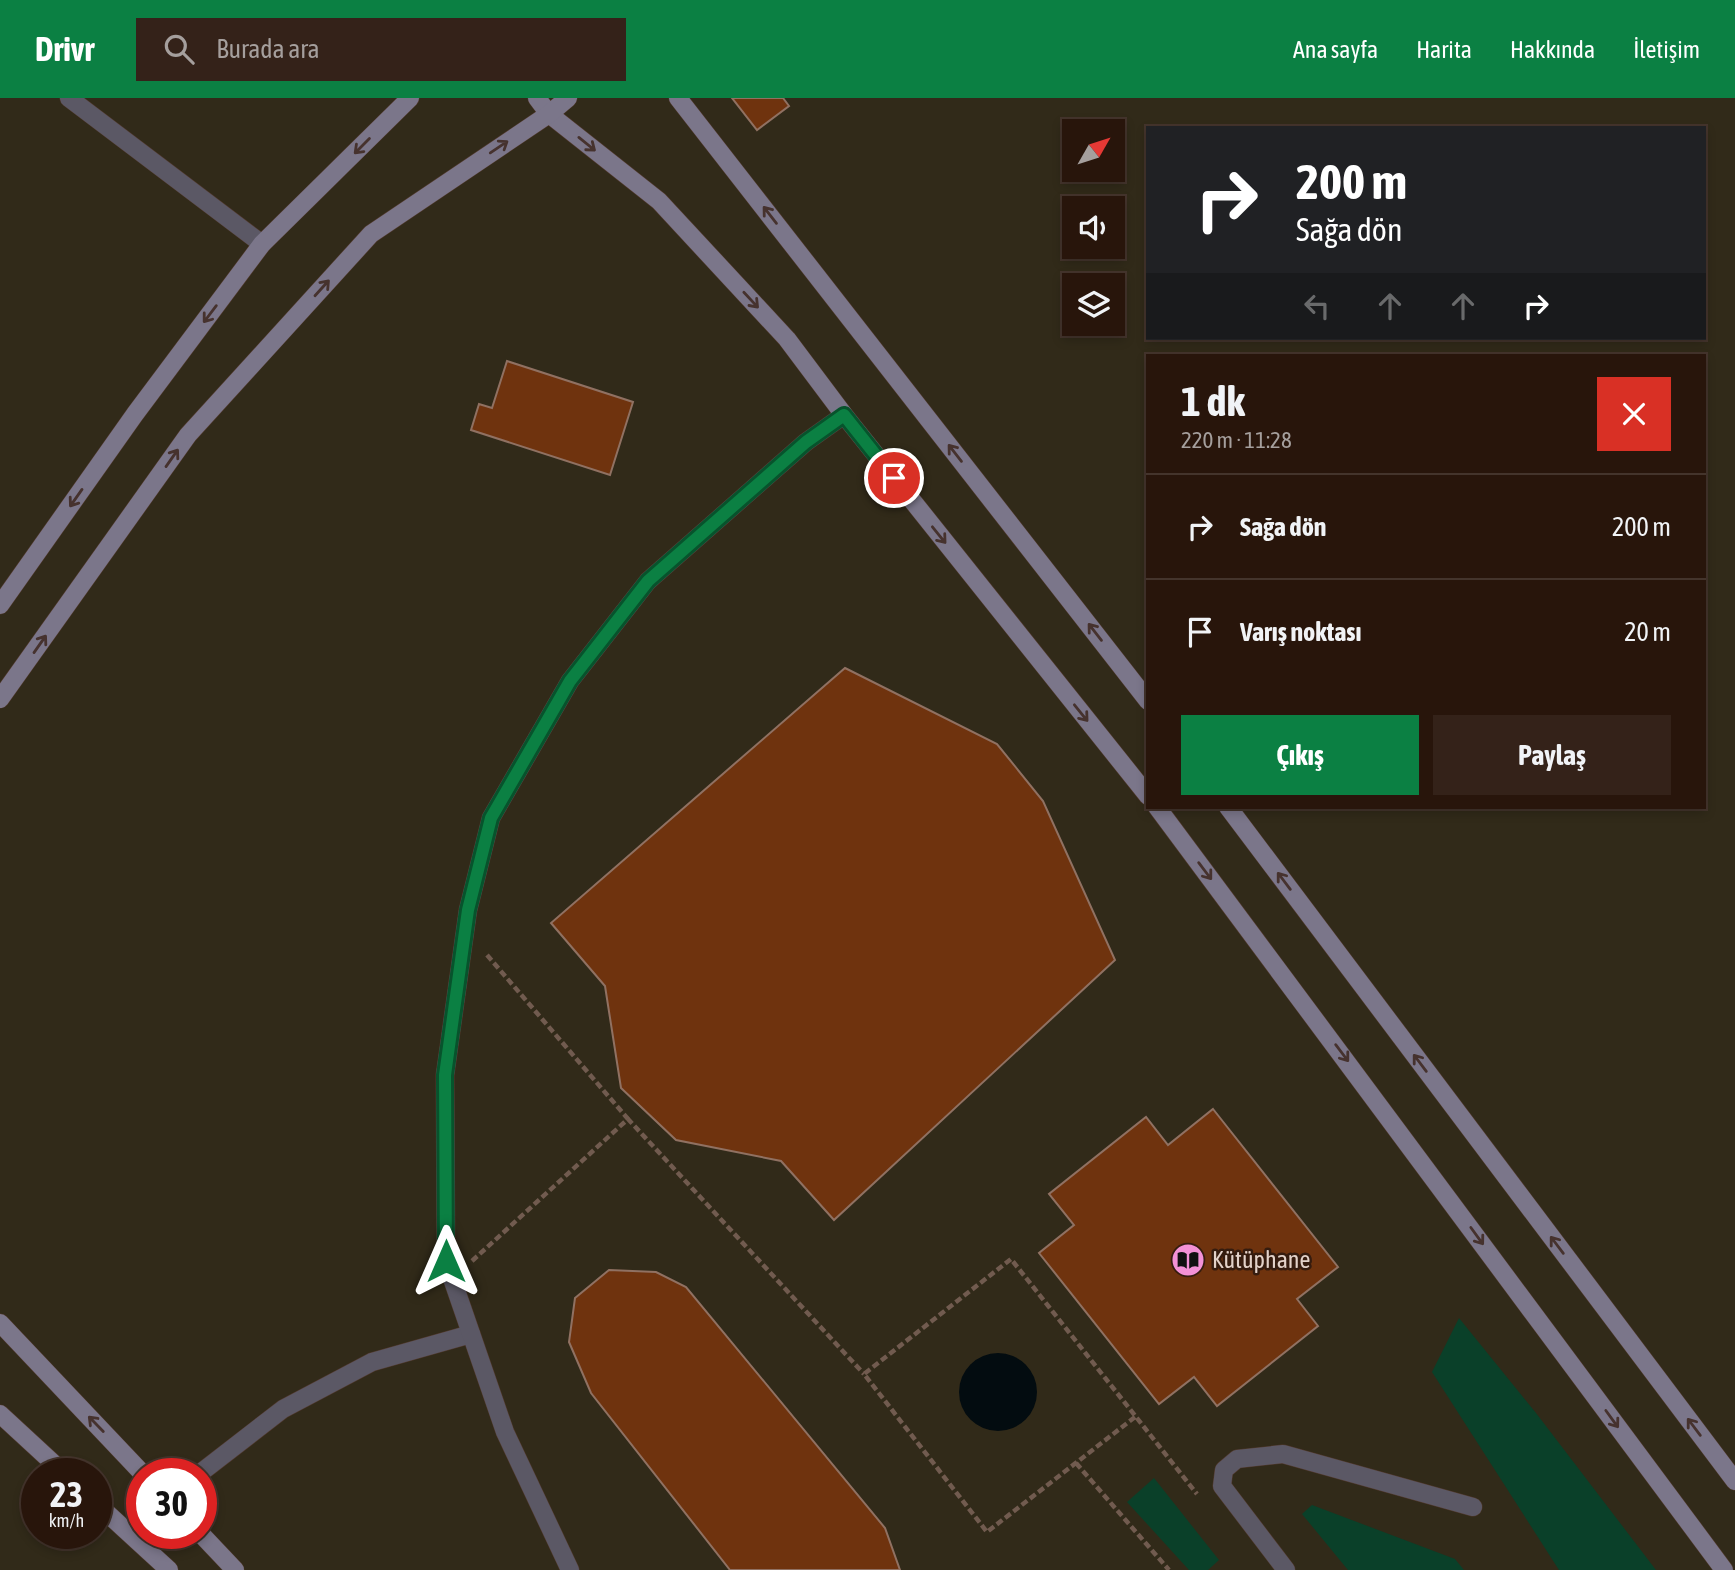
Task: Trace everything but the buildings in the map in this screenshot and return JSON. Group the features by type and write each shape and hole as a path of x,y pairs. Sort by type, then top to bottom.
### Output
{"street":[{"path":"69,98 262,244"},
{"path":"0,605 135,414 262,244 410,98"},
{"path":"537,98 549,114 659,201 787,339 844,415 1146,793"},
{"path":"0,699 188,435 370,234 549,114 568,98"},
{"path":"678,98 1146,698"},
{"path":"570,1570 505,1432 446,1261 445,1075 466,930 491,818 570,681 648,581 806,442 844,415"},
{"path":"1158,809 1724,1570"},
{"path":"1230,809 1735,1481"},
{"path":"0,1324 128,1458"},
{"path":"217,1460 283,1409 372,1362 471,1334"},
{"path":"0,1414 48,1458"},
{"path":"1286,1570 1223,1486 1224,1470 1237,1459 1283,1454 1473,1507"},
{"path":"112,1518 169,1570"},
{"path":"215,1549 235,1570"}],"path":[{"path":"466,930 628,1119 864,1374 987,1532 1135,1417 1011,1259 864,1374"},
{"path":"452,1280 628,1119"},
{"path":"1076,1463 1170,1570"}],"shaded area":[{"path":"0,98 1735,98 1735,1570 0,1570"},
{"path":"990,1353 1006,1353 1020,1359 1031,1370 1037,1384 1037,1400 1031,1414 1020,1425 1006,1431 990,1431 976,1425 965,1414 959,1400 959,1384 965,1370 976,1359"}],"green space":[{"path":"1459,1318 1536,1413 1656,1570 1559,1570 1432,1372"},
{"path":"1154,1478 1219,1560 1208,1570 1189,1570 1127,1502"},
{"path":"1312,1505 1455,1559 1464,1570 1348,1570 1302,1514"}],"place":[{"name":"Kütüphane","path":"1188,1260"}],"route":[{"path":"446,1261 445,1075 468,910 491,818 570,681 648,581 743,495 806,442 844,415 894,478"}]}
